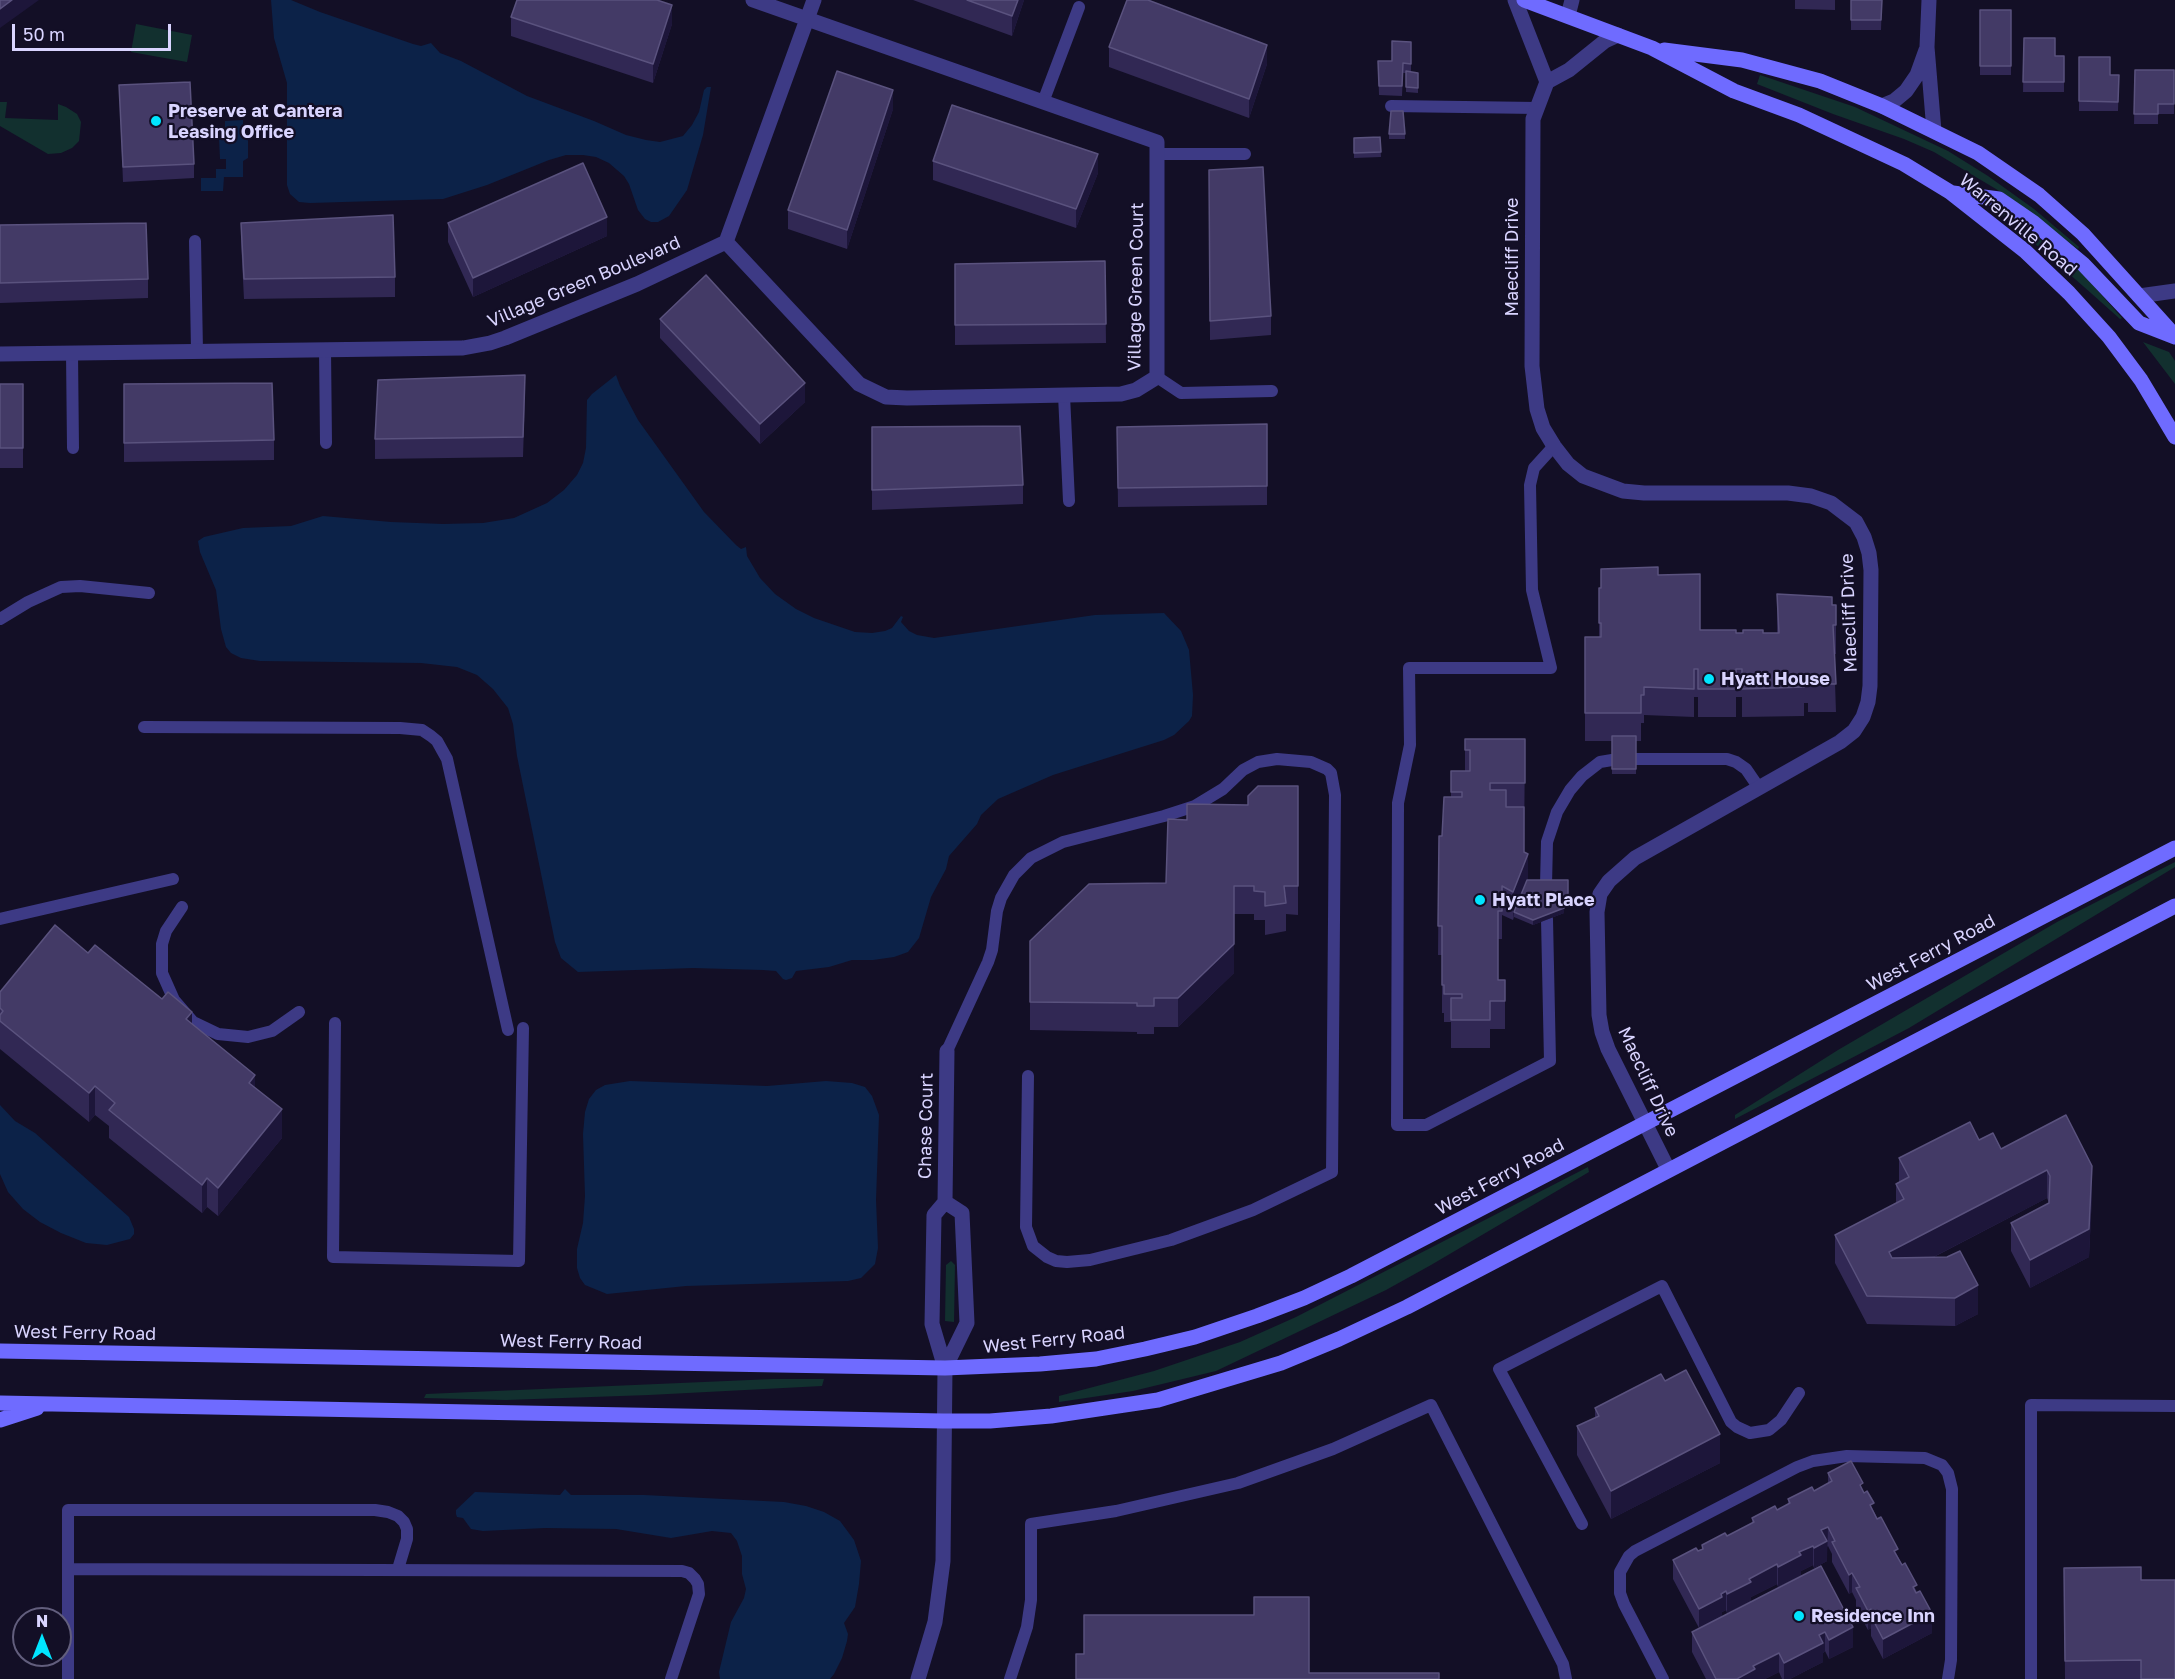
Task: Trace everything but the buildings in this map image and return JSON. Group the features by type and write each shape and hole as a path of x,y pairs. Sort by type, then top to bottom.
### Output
{"main road":[{"name":"Warrenville Road","path":"1524,0 1652,48 1734,91 1799,115 1894,159 1950,192 2025,251 2069,293 2109,337 2141,380 2175,437"},
{"name":"Warrenville Road","path":"1652,48 1743,60 1820,81 1882,106 1978,153 2039,195 2083,234 2175,336"},
{"path":"1950,192 1998,199 2034,223 2083,264 2139,323 2175,336"},
{"name":"West Ferry Road","path":"0,1351 945,1368 1096,1359 1195,1337 1304,1298 1361,1271 2175,848"},
{"path":"0,1403 943,1421 990,1420 1099,1410 1158,1400 1281,1363 1407,1307 2175,906"},
{"path":"0,1341 16,1351"},
{"path":"0,1420 48,1405"}],"street":[{"path":"753,0 1157,142 1157,154"},
{"path":"726,242 814,0"},
{"path":"1515,0 1547,82 1569,70 1605,41 1617,35"},
{"path":"1568,16 1572,0"},
{"path":"1929,0 1927,47 1934,131"},
{"path":"1882,106 1894,101 1905,91 1917,75 1927,47"},
{"name":"Maecliff Drive","path":"1547,82 1537,108 1532,134 1532,366 1537,409 1543,428 1554,447 1568,464 1583,476 1623,491 1644,494 1788,494 1811,496 1831,503 1856,522 1867,545 1871,570 1870,686 1863,717 1854,732 1635,858 1609,881 1600,894 1597,912 1601,1023 1608,1049 1668,1169"},
{"name":"Village Green Court","path":"726,242 859,384 886,397 1121,393 1136,390 1157,377 1157,154"},
{"name":"Village Green Boulevard","path":"0,354 463,348 490,343 637,284 726,242"},
{"path":"2139,296 2175,291"},
{"name":"Chase Court","path":"918,1679 935,1622 943,1561 945,1368 932,1324 934,1215 945,1202 947,1051"},
{"name":"Chase Court","path":"945,1202 962,1212 967,1323 945,1368"}],"lane":[{"path":"1043,102 1078,8"},
{"path":"1391,106 1537,108"},
{"path":"1157,154 1245,154"},
{"path":"195,241 196,351"},
{"path":"325,349 326,443"},
{"path":"72,353 73,448"},
{"path":"1157,377 1181,393 1272,391"},
{"path":"1064,394 1069,501"},
{"path":"1547,919 1550,1061 1426,1125 1397,1125 1398,803 1410,745 1409,668 1551,668 1532,590 1530,485 1534,468 1554,447"},
{"path":"0,619 28,602 61,587 80,586 149,593"},
{"path":"144,727 400,728 422,730 431,736 442,748 447,759 508,1030"},
{"path":"947,1051 988,962 1001,898 1014,875 1032,858 1069,840 1195,806 1223,789 1243,770 1258,762 1277,759 1311,762 1327,769 1331,773 1335,795 1332,1172 1253,1210 1171,1240 1090,1260 1056,1261 1033,1246 1026,1227 1028,1076"},
{"path":"1636,759 1727,759 1746,769 1759,788"},
{"path":"1546,885 1547,842 1557,812 1570,790 1582,776 1600,762 1612,760"},
{"path":"0,919 173,879"},
{"path":"182,907 166,931 162,944 162,973 174,1000 193,1022 219,1034 248,1037 272,1031 298,1012"},
{"path":"335,1023 333,1257 519,1261 523,1028"},
{"path":"1582,1524 1499,1369 1662,1286 1731,1422 1737,1427 1750,1433 1769,1430 1781,1420 1798,1393"},
{"path":"1010,1679 1027,1627 1032,1600 1031,1524 1116,1511 1238,1483 1334,1449 1431,1405 1563,1664 1566,1679"},
{"path":"2031,1679 2031,1405 2175,1406"},
{"path":"1663,1679 1620,1593 1620,1572 1629,1556 1797,1467 1813,1461 1847,1455 1925,1458 1942,1465 1948,1473 1952,1489 1951,1660 1948,1679"},
{"path":"68,1679 68,1510 375,1510 388,1512 405,1522 407,1529 407,1539 398,1569"},
{"path":"68,1569 670,1569 689,1574 698,1584 699,1594 670,1679"}],"green space":[{"path":"136,24 192,35 187,62 131,52"},
{"path":"1760,75 1855,107 1948,151 2034,209 2079,247 2078,249 2006,195 1934,152 1757,84"},
{"path":"0,102 7,102 5,118 58,120 58,104 66,107 77,114 81,122 79,141 72,148 61,153 48,154 0,126"},
{"path":"2001,210 2077,267 2122,318 2120,319 1999,212"},
{"path":"2143,342 2169,352 2175,361 2175,384"},
{"path":"2175,862 2175,867 1909,1028 1735,1119 1735,1115 1838,1050 2057,922"},
{"path":"1588,1167 1589,1172 1386,1290 1216,1371 1133,1391 1059,1402 1059,1396 1154,1371 1240,1342 1296,1317"},
{"path":"951,1261 955,1265 954,1322 945,1321 946,1265"},
{"path":"773,1379 824,1379 822,1386 649,1395 506,1400 424,1398 426,1394"}],"water":[{"path":"271,0 291,0 413,44 421,46 431,43 440,53 461,61 527,96 626,135 646,140 660,142 683,136 699,112 704,90 711,87 703,135 687,190 669,216 658,222 651,222 645,219 638,210 624,176 609,163 596,157 566,155 443,199 299,202 290,194 287,185 287,83 274,38"},
{"path":"243,120 243,137 248,140 248,158 243,161 243,177 224,177 223,191 201,191 201,178 216,178 216,169 226,169 226,159 220,159 219,138 225,138 225,121"},
{"path":"616,375 638,420 704,512 736,545 741,549 746,547 747,556 760,578 775,594 796,609 814,618 855,632 885,631 892,628 901,616 903,617 901,622 909,631 934,638 1095,615 1164,613 1181,631 1189,650 1193,695 1192,716 1174,735 1164,740 1053,775 998,799 981,815 977,824 949,856 946,869 931,897 919,938 908,952 894,957 852,960 829,967 796,971 792,978 786,980 776,971 763,970 693,968 578,972 561,958 555,942 517,756 513,724 508,708 493,689 477,675 457,667 421,663 260,661 241,658 231,653 226,647 221,629 216,590 200,552 198,541 204,537 243,528 291,526 323,516 443,524 483,523 514,518 547,503 564,490 577,475 583,463 586,448 587,400"},
{"path":"630,1081 767,1086 826,1081 852,1083 865,1087 872,1096 879,1115 876,1200 878,1248 875,1264 861,1278 848,1281 686,1286 607,1294 585,1285 577,1268 577,1249 583,1223 585,1196 583,1134 585,1112 589,1099 596,1090 605,1085"},
{"path":"0,1105 15,1121 35,1133 129,1217 134,1229 134,1234 130,1239 107,1245 86,1243 40,1222 23,1209 8,1192 0,1174"},
{"path":"565,1489 571,1495 644,1495 784,1502 824,1512 840,1521 854,1540 861,1561 855,1607 844,1623 848,1634 847,1641 834,1674 830,1679 720,1679 719,1672 731,1622 744,1598 746,1589 742,1574 742,1556 737,1541 731,1533 712,1531 671,1538 616,1529 545,1528 483,1531 471,1529 463,1518 457,1517 456,1514 456,1510 475,1492 560,1495"}],"place":[{"name":"Preserve at Cantera Leasing Office","path":"156,121"},
{"name":"Hyatt House","path":"1709,679"},
{"name":"Hyatt Place","path":"1480,900"},
{"name":"Residence Inn","path":"1799,1616"}]}
